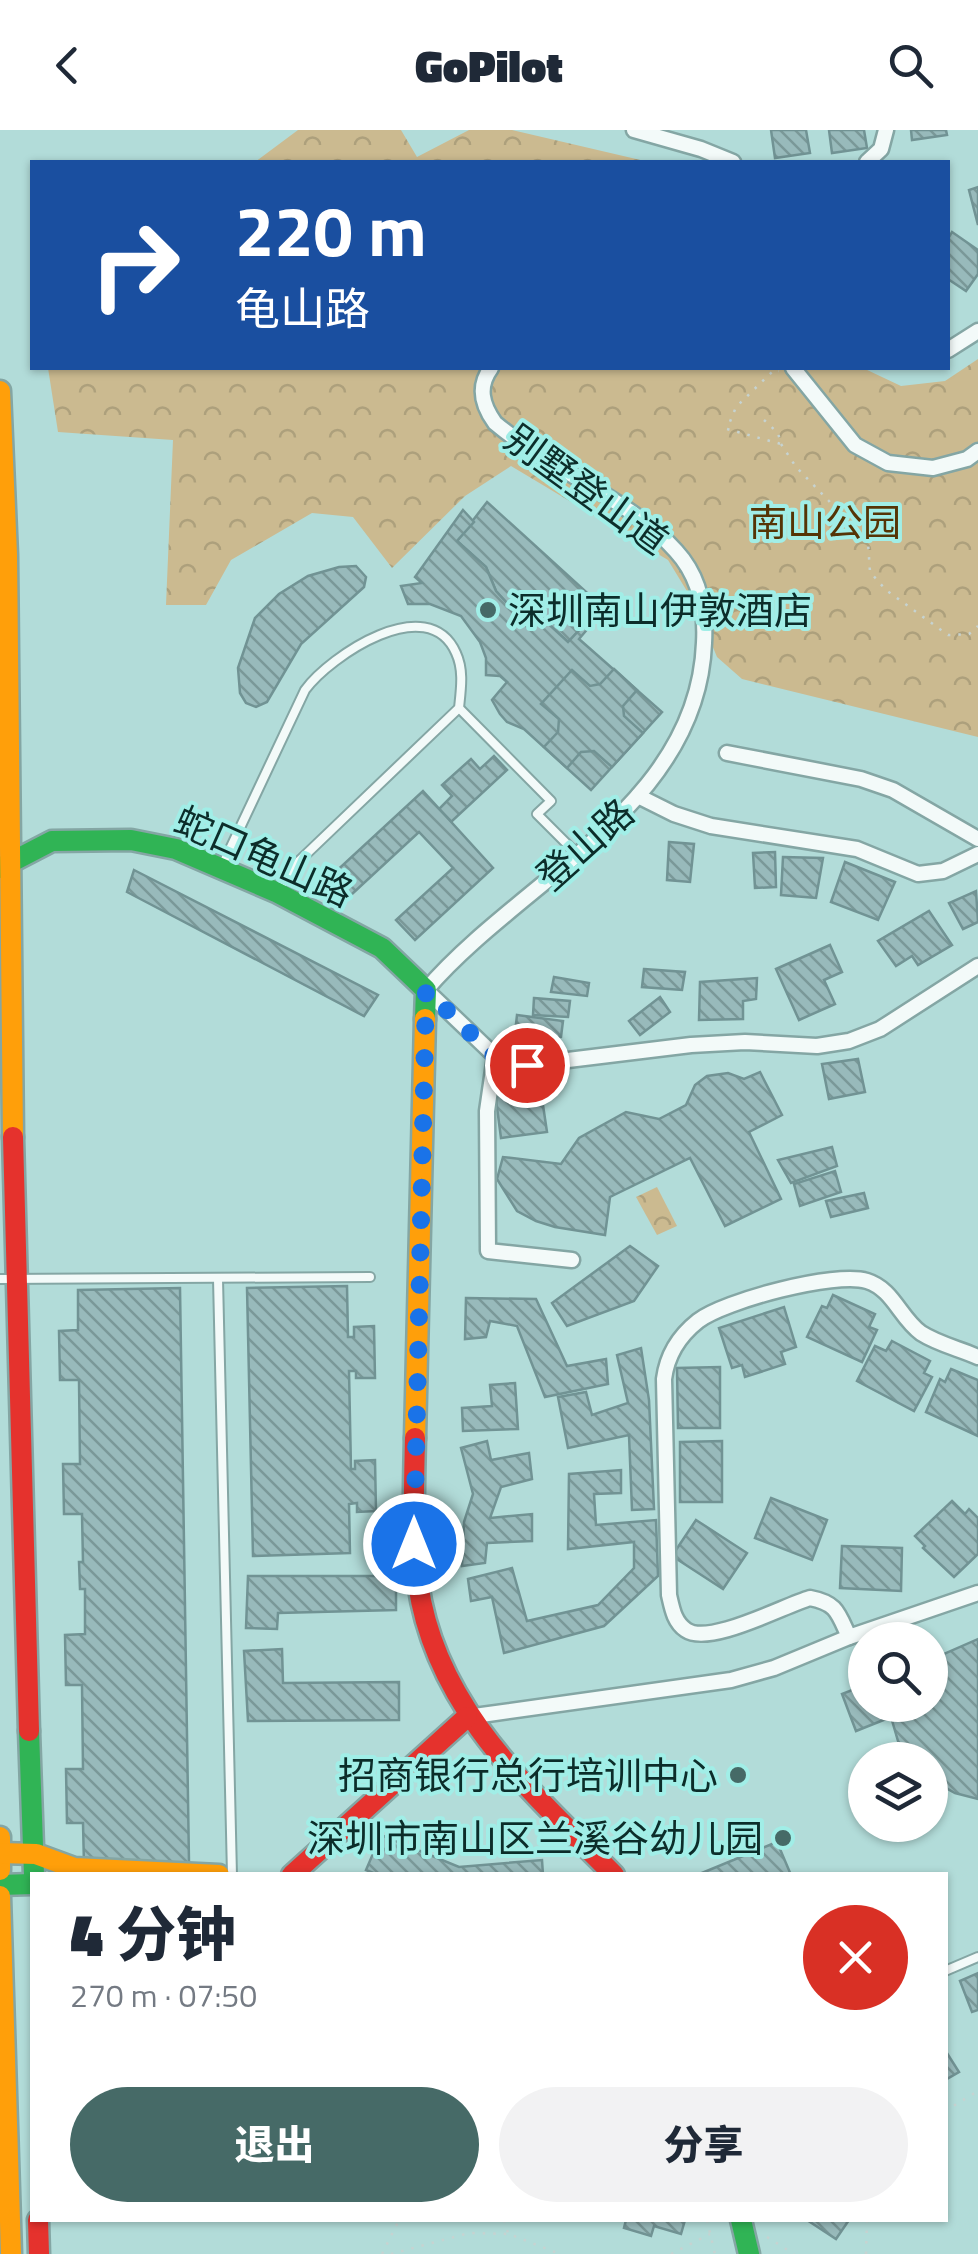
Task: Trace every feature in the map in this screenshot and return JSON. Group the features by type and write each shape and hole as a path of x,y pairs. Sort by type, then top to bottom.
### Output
{"street":[{"path":"634,130 728,160"},
{"path":"870,160 881,150 886,130"},
{"path":"950,349 978,331"},
{"name":"别墅登山道","path":"490,370 482,390 485,409 495,423 652,529 692,571 701,596 705,630 703,670"},
{"path":"796,372 854,445 888,463 933,468 966,459 978,451"},
{"path":"0,391 7,1280 35,1865"},
{"name":"登山路","path":"426,990 449,964 638,796 683,732 697,699 703,670"},
{"path":"727,754 877,784 935,812 978,839"},
{"path":"638,796 711,826 858,849 918,874 944,871 978,854"},
{"name":"蛇口龟山路","path":"6,864 52,841 131,840 176,848 276,892 382,948 426,990"},
{"path":"426,990 494,1056 527,1065 691,1045 745,1042 817,1046 848,1042 880,1029 978,966"},
{"path":"426,990 414,1564 427,1633 451,1692 479,1735 611,1872"},
{"path":"494,1056 487,1111 488,1252 572,1260"},
{"path":"848,1634 837,1610 826,1601 810,1598 698,1636 684,1630 674,1616 669,1595 664,1379 670,1354 686,1332 720,1307 815,1282 848,1279 878,1286 920,1332 978,1356"},
{"path":"891,1622 978,1593"},
{"path":"295,1872 467,1717 730,1680 792,1661 848,1636"},
{"path":"0,1837 0,1870"},
{"path":"0,1852 69,1872"},
{"path":"0,1885 30,1884"},
{"path":"0,1896 11,2254"},
{"path":"38,2222 39,2254"},
{"path":"742,2223 749,2254"}],"lane":[{"path":"221,869 304,690 316,675 336,658 399,627 424,627 436,632 456,653 462,676 459,708 299,861 276,892"},
{"path":"459,708 551,801 538,814 576,854"},
{"path":"7,1280 370,1276"},
{"path":"218,1279 232,1872"},
{"path":"948,1970 978,1957"}],"path":[{"path":"781,444 727,430 736,407 774,370 796,372"},
{"path":"764,420 778,433 796,467 830,501 855,536 868,543 870,572 886,590 948,635 969,634 978,626"},
{"path":"948,2109 978,2091"},
{"path":"382,2254 397,2222"},
{"path":"505,2222 509,2234"},
{"path":"707,2222 715,2254"},
{"path":"866,2254 867,2222"},
{"path":"742,2223 794,2254"},
{"path":"391,2254 468,2233 509,2234 560,2254"},
{"path":"670,2254 710,2234"},
{"path":"536,2245 536,2254"}],"green space":[{"path":"298,130 401,130 417,157 469,130 512,130 640,160 258,160"},
{"name":"南山公园","path":"978,359 978,737 742,679 717,657 696,606 668,560 511,466 465,496 392,568 353,517 312,513 231,560 206,605 166,605 173,440 58,432 48,370 867,370 901,386 945,381"},
{"path":"657,1187 677,1226 657,1235 636,1197"}],"building":[{"path":"771,130 806,130 810,153 775,158"},
{"path":"829,130 864,130 867,148 832,153"},
{"path":"911,130 946,130 947,135 912,140"},
{"path":"978,187 978,225 969,190"},
{"path":"952,232 978,250 978,274 966,291 950,280"},
{"path":"487,502 606,610 568,642 542,618 506,602 496,591 486,567 457,541"},
{"path":"463,510 474,522 457,541 486,567 496,591 506,602 542,618 568,642 586,623 590,626 579,639 662,712 591,790 524,729 507,722 500,714 492,700 507,682 500,676 486,675 486,658 480,642 461,616 430,604 408,604 401,586 422,583 415,577"},
{"path":"356,566 366,577 364,587 301,644 267,702 256,707 246,703 240,693 238,668 255,618 279,594 308,576"},
{"path":"614,669 637,690 623,706 624,716 643,733 612,767 594,751 581,752 567,768 544,747 558,732 559,719 541,704 572,670 590,686 600,684"},
{"path":"494,756 507,770 451,822 439,809 452,796 442,785 471,759 480,769"},
{"path":"423,791 493,868 415,940 396,920 453,868 419,832 351,895 332,875"},
{"path":"669,842 694,844 690,882 667,880"},
{"path":"775,852 776,887 755,888 753,853"},
{"path":"783,857 823,858 816,898 781,895"},
{"path":"845,862 895,882 878,920 831,902"},
{"path":"134,870 378,995 364,1016 127,892"},
{"path":"976,891 978,922 963,929 949,903"},
{"path":"929,911 952,945 918,965 912,956 896,966 878,941"},
{"path":"830,945 842,972 824,980 835,1004 799,1020 776,969"},
{"path":"644,969 685,972 682,990 642,987"},
{"path":"554,977 589,983 587,996 551,992"},
{"path":"757,978 756,999 743,1001 743,1019 699,1020 700,982"},
{"path":"660,997 670,1012 640,1035 629,1021"},
{"path":"534,998 570,1001 568,1017 533,1015"},
{"path":"517,1015 563,1021 561,1037 515,1033"},
{"path":"858,1059 865,1092 829,1099 822,1064"},
{"path":"760,1072 782,1115 749,1132 781,1199 725,1226 690,1158 610,1197 605,1235 536,1221 517,1211 497,1179 503,1157 561,1164 579,1138 626,1112 659,1119 686,1105 695,1085 707,1076 728,1073 744,1079"},
{"path":"540,1085 547,1132 501,1138 495,1092"},
{"path":"832,1147 837,1166 791,1183 778,1160"},
{"path":"835,1171 841,1192 800,1206 794,1184"},
{"path":"864,1193 868,1208 831,1217 826,1201"},
{"path":"630,1246 658,1266 634,1301 567,1326 552,1303"},
{"path":"347,1286 348,1337 354,1337 354,1327 374,1326 375,1378 356,1378 356,1371 349,1371 351,1469 355,1469 355,1461 375,1460 376,1511 357,1512 357,1503 349,1504 350,1553 253,1556 247,1288"},
{"path":"180,1288 189,1862 84,1865 83,1823 67,1823 66,1769 83,1769 82,1685 66,1685 65,1635 85,1634 85,1589 80,1589 79,1562 83,1562 82,1514 64,1514 63,1464 80,1464 79,1380 60,1380 59,1331 78,1330 78,1290"},
{"path":"833,1295 875,1314 869,1327 877,1330 862,1362 807,1337 822,1306 827,1308"},
{"path":"466,1298 536,1299 567,1366 606,1359 608,1384 545,1397 517,1326 490,1321 486,1337 465,1339"},
{"path":"784,1307 796,1347 781,1352 785,1364 745,1377 742,1365 732,1368 719,1328"},
{"path":"892,1341 930,1361 924,1373 932,1377 914,1411 857,1381 875,1346 886,1351"},
{"path":"641,1348 649,1400 654,1509 632,1510 629,1435 568,1448 558,1397 586,1392 592,1415 628,1403 617,1355"},
{"path":"720,1367 720,1428 678,1428 677,1368"},
{"path":"951,1369 978,1380 978,1436 926,1412 940,1379 945,1382"},
{"path":"515,1383 518,1429 463,1431 462,1408 492,1406 490,1385"},
{"path":"487,1441 491,1460 529,1453 532,1479 501,1487 490,1518 532,1514 532,1541 487,1543 485,1563 462,1566 464,1522 473,1494 461,1448"},
{"path":"722,1441 722,1502 680,1502 680,1442"},
{"path":"621,1470 621,1493 594,1494 596,1525 656,1520 658,1576 604,1626 504,1653 492,1597 471,1601 468,1579 512,1568 527,1621 598,1605 634,1568 634,1542 568,1549 569,1474"},
{"path":"771,1498 827,1520 812,1560 755,1538"},
{"path":"952,1501 965,1514 969,1509 978,1518 978,1554 954,1577 915,1536"},
{"path":"696,1520 747,1553 723,1589 672,1556"},
{"path":"842,1546 902,1548 901,1591 840,1588"},
{"path":"248,1576 396,1576 396,1610 278,1613 277,1629 246,1628"},
{"path":"978,1639 978,1799 948,1789 948,1742 899,1742 892,1722 948,1722 948,1652"},
{"path":"282,1649 283,1683 399,1682 399,1720 248,1721 244,1651"},
{"path":"853,1722 878,1722 856,1731"},
{"path":"381,1835 459,1867 542,1860 543,1872 371,1872 366,1870"},
{"path":"777,1842 790,1872 704,1872"},
{"path":"978,1973 978,2010 972,2012 960,1981"},
{"path":"948,2055 959,2072 948,2078"},
{"path":"626,2222 684,2222 681,2234 654,2226 651,2236 624,2228"},
{"path":"810,2222 848,2222 836,2239"}],"traffic: fast":[{"path":"0,868 52,841 131,840 176,849 276,892 382,948 426,990 425,1019"},
{"path":"29,1731 34,1872"},
{"path":"0,1885 30,1884"},
{"path":"741,2222 749,2254"}],"traffic: slow":[{"path":"0,391 7,555 13,1137"},
{"path":"415,1438 425,1019"},
{"path":"0,1837 0,1870"},
{"path":"0,1853 36,1854 74,1868 157,1872"},
{"path":"0,1896 11,2254"}],"traffic: jam":[{"path":"13,1137 29,1731"},
{"path":"415,1438 418,1583 428,1628 444,1669 491,1744 611,1872"},
{"path":"295,1872 467,1717"},
{"path":"38,2222 39,2254"}],"place":[{"name":"深圳南山伊敦酒店","path":"488,610"},
{"name":"招商银行总行培训中心","path":"738,1775"},
{"name":"深圳市南山区兰溪谷幼儿园","path":"783,1838"}],"route":[{"path":"414,1544 426,990 494,1056 527,1065"}]}
